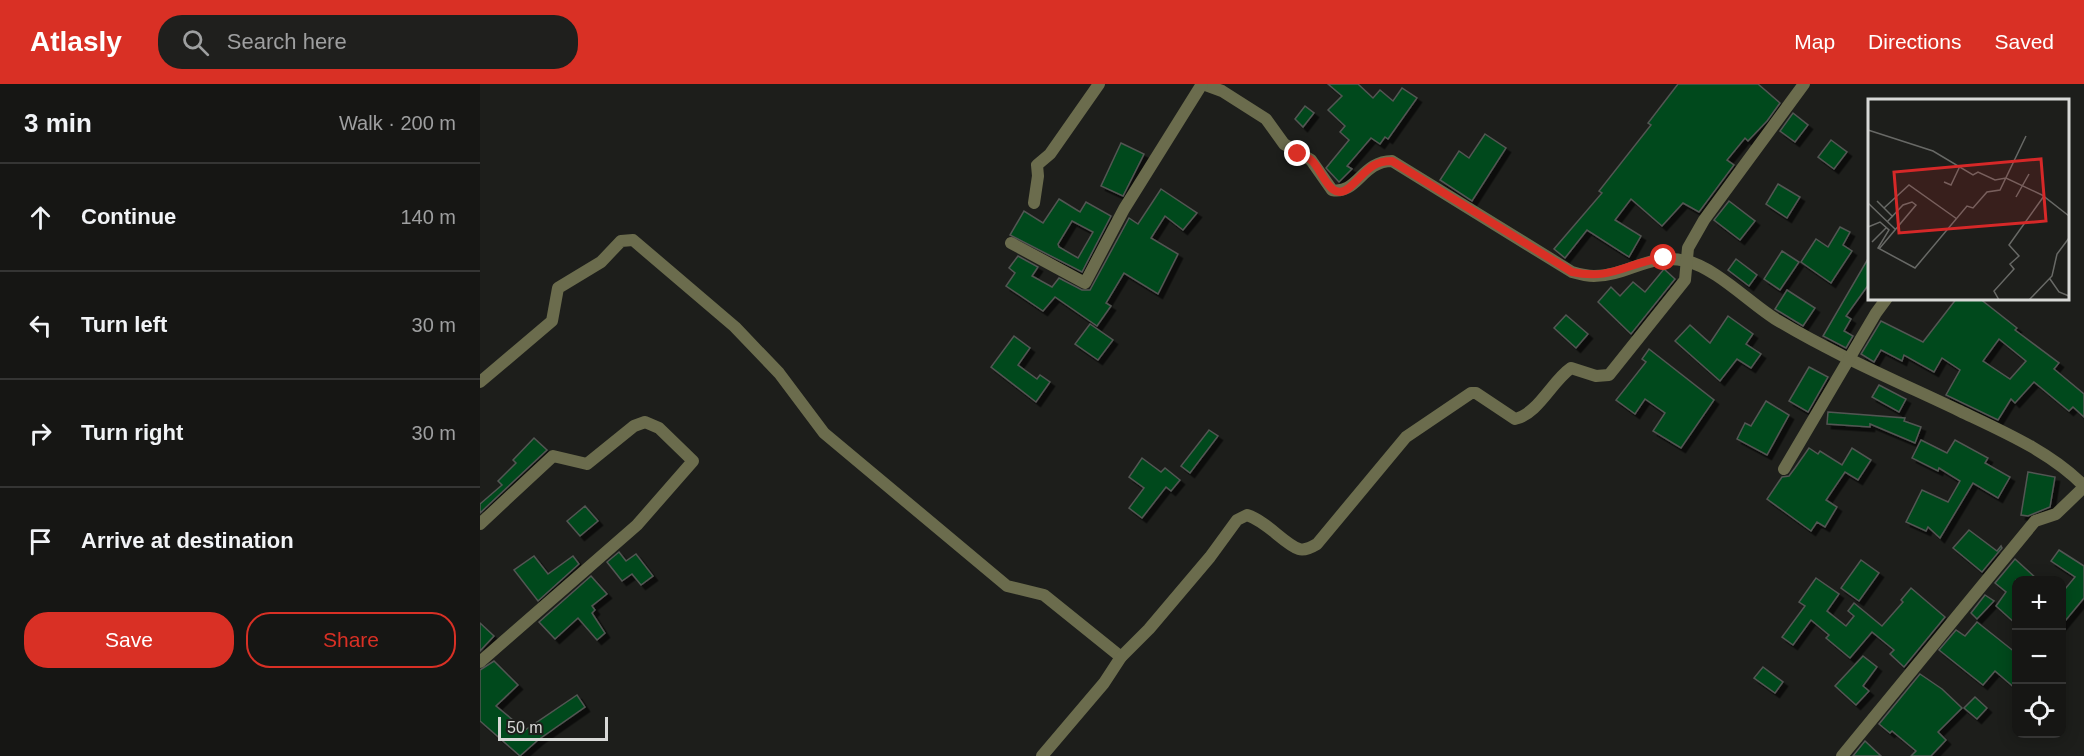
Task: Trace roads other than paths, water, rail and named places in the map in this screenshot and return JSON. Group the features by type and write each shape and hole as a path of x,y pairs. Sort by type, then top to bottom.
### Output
{"street":[{"path":"1034,203 1037,165 1050,154 1099,84"},
{"path":"1011,243 1085,283 1124,209 1202,84 1222,91 1266,119 1284,144 1311,160 1332,190 1340,192 1349,189 1375,163 1392,161 1572,272 1593,277 1607,275 1651,260 1689,261 1738,290 1774,319 2013,436 2068,472 2084,486 2056,514 2035,521 1842,756"},
{"path":"1042,756 1104,683 1121,657 1157,620 1210,557 1237,520 1247,515 1260,520 1299,549 1309,549 1317,544 1406,437 1471,393 1476,393 1515,419 1520,418 1539,402 1571,368 1596,376 1609,375 1685,280 1689,261 1688,248 1704,220 1804,84"},
{"path":"480,382 552,321 558,288 601,262 621,242 633,240 735,327 779,373 824,433 1007,586 1044,595 1121,657"},
{"path":"1784,469 1886,300"},
{"path":"480,524 553,456 587,464 634,426 645,422 658,428 693,461 637,525 480,662"}]}
